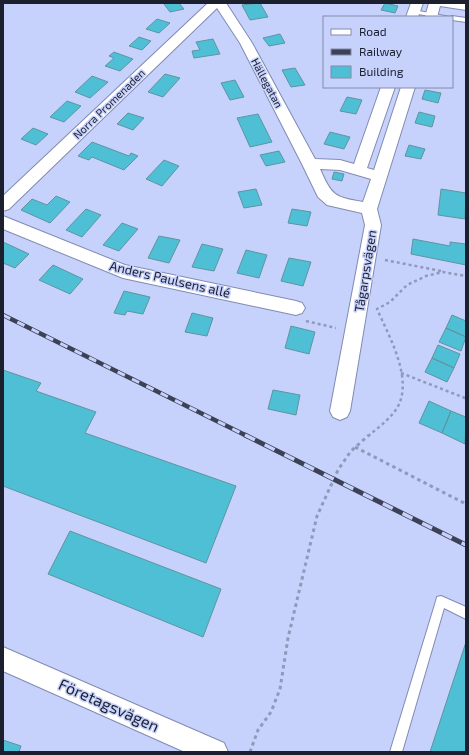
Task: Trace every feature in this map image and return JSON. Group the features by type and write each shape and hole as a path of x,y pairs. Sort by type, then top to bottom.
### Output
{"street":[{"name":"Norra Promenaden","path":"3,205 215,3"},
{"name":"Hällegatan","path":"220,3 246,43 310,164 323,192 333,201 369,209"},
{"path":"444,3 466,6"},
{"path":"359,170 388,88"},
{"name":"Tågarpsvägen","path":"340,411 368,257 372,224 369,209 408,88"},
{"path":"310,164 340,165 380,176"},
{"name":"Anders Paulsens allé","path":"3,222 123,271 296,308"},
{"name":"Företagsvägen","path":"3,659 215,752"}],"lane":[{"path":"414,11 432,12 444,16"},
{"path":"453,18 466,20"},
{"path":"396,752 441,601 466,613"}],"path":[{"path":"368,257 466,276"},
{"path":"250,752 258,730 271,712 280,689 288,638 317,516 338,470 355,447 386,421 397,408 402,395 403,379 396,353 377,310 390,302 407,285 426,276 443,272"},
{"path":"296,308 301,320 354,332"},
{"path":"401,373 466,397"},
{"path":"355,447 466,504"}],"building":[{"path":"179,3 184,9 170,12 164,4"},
{"path":"260,3 268,17 250,20 242,5"},
{"path":"385,3 398,6 395,13 381,10"},
{"path":"157,19 170,23 159,33 146,29"},
{"path":"280,34 285,43 269,46 263,38"},
{"path":"139,37 151,41 142,50 129,46"},
{"path":"213,39 220,54 194,58 192,51 200,50 196,42"},
{"path":"114,52 133,59 120,71 105,66 114,58 109,56"},
{"path":"295,68 305,85 291,87 282,70"},
{"path":"165,74 180,78 163,97 148,92"},
{"path":"92,76 108,82 90,98 75,92"},
{"path":"235,80 244,97 230,100 221,83"},
{"path":"425,90 441,93 438,103 422,99"},
{"path":"347,97 362,100 356,114 340,111"},
{"path":"67,101 81,106 64,122 50,117"},
{"path":"419,112 435,116 432,127 415,123"},
{"path":"128,113 144,118 133,130 117,124"},
{"path":"258,114 272,142 250,147 237,118"},
{"path":"33,128 48,134 36,145 21,139"},
{"path":"330,132 350,137 344,149 324,144"},
{"path":"92,142 129,156 131,153 138,156 124,170 92,157 89,160 78,156"},
{"path":"409,145 425,149 421,159 405,156"},
{"path":"279,151 285,162 266,166 260,155"},
{"path":"164,160 179,166 162,186 146,179"},
{"path":"334,172 344,174 342,181 332,179"},
{"path":"256,189 262,205 244,208 238,192"},
{"path":"441,189 466,193 465,219 438,215"},
{"path":"56,196 70,202 50,223 21,210 32,199 47,205"},
{"path":"86,209 101,215 82,237 66,230"},
{"path":"292,209 311,212 307,226 288,223"},
{"path":"122,223 138,229 119,251 103,245"},
{"path":"159,236 180,240 169,263 148,258"},
{"path":"413,239 450,246 450,242 466,244 466,265 411,254"},
{"path":"3,242 29,254 15,268 3,263"},
{"path":"202,244 223,249 214,271 192,267"},
{"path":"246,250 267,255 259,278 237,273"},
{"path":"289,258 311,262 303,286 281,281"},
{"path":"53,265 83,279 70,294 39,280"},
{"path":"124,291 150,297 143,314 127,311 125,315 114,313"},
{"path":"192,313 213,318 207,336 185,332"},
{"path":"452,315 466,321 466,337 446,328"},
{"path":"291,326 315,332 309,354 285,348"},
{"path":"446,328 466,337 461,351 439,342"},
{"path":"438,345 460,354 454,368 432,358"},
{"path":"432,358 454,368 447,382 425,372"},
{"path":"3,370 41,383 36,391 96,412 85,433 236,486 206,563 3,486"},
{"path":"273,390 300,395 296,415 268,409"},
{"path":"429,401 451,411 442,433 419,423"},
{"path":"451,411 466,417 465,444 442,433"},
{"path":"70,531 221,589 203,637 48,574"},
{"path":"466,642 466,752 430,752"},
{"path":"3,740 21,746 19,752 3,752"}],"railway":[{"path":"3,315 247,436"},
{"path":"245,435 466,545"}]}
